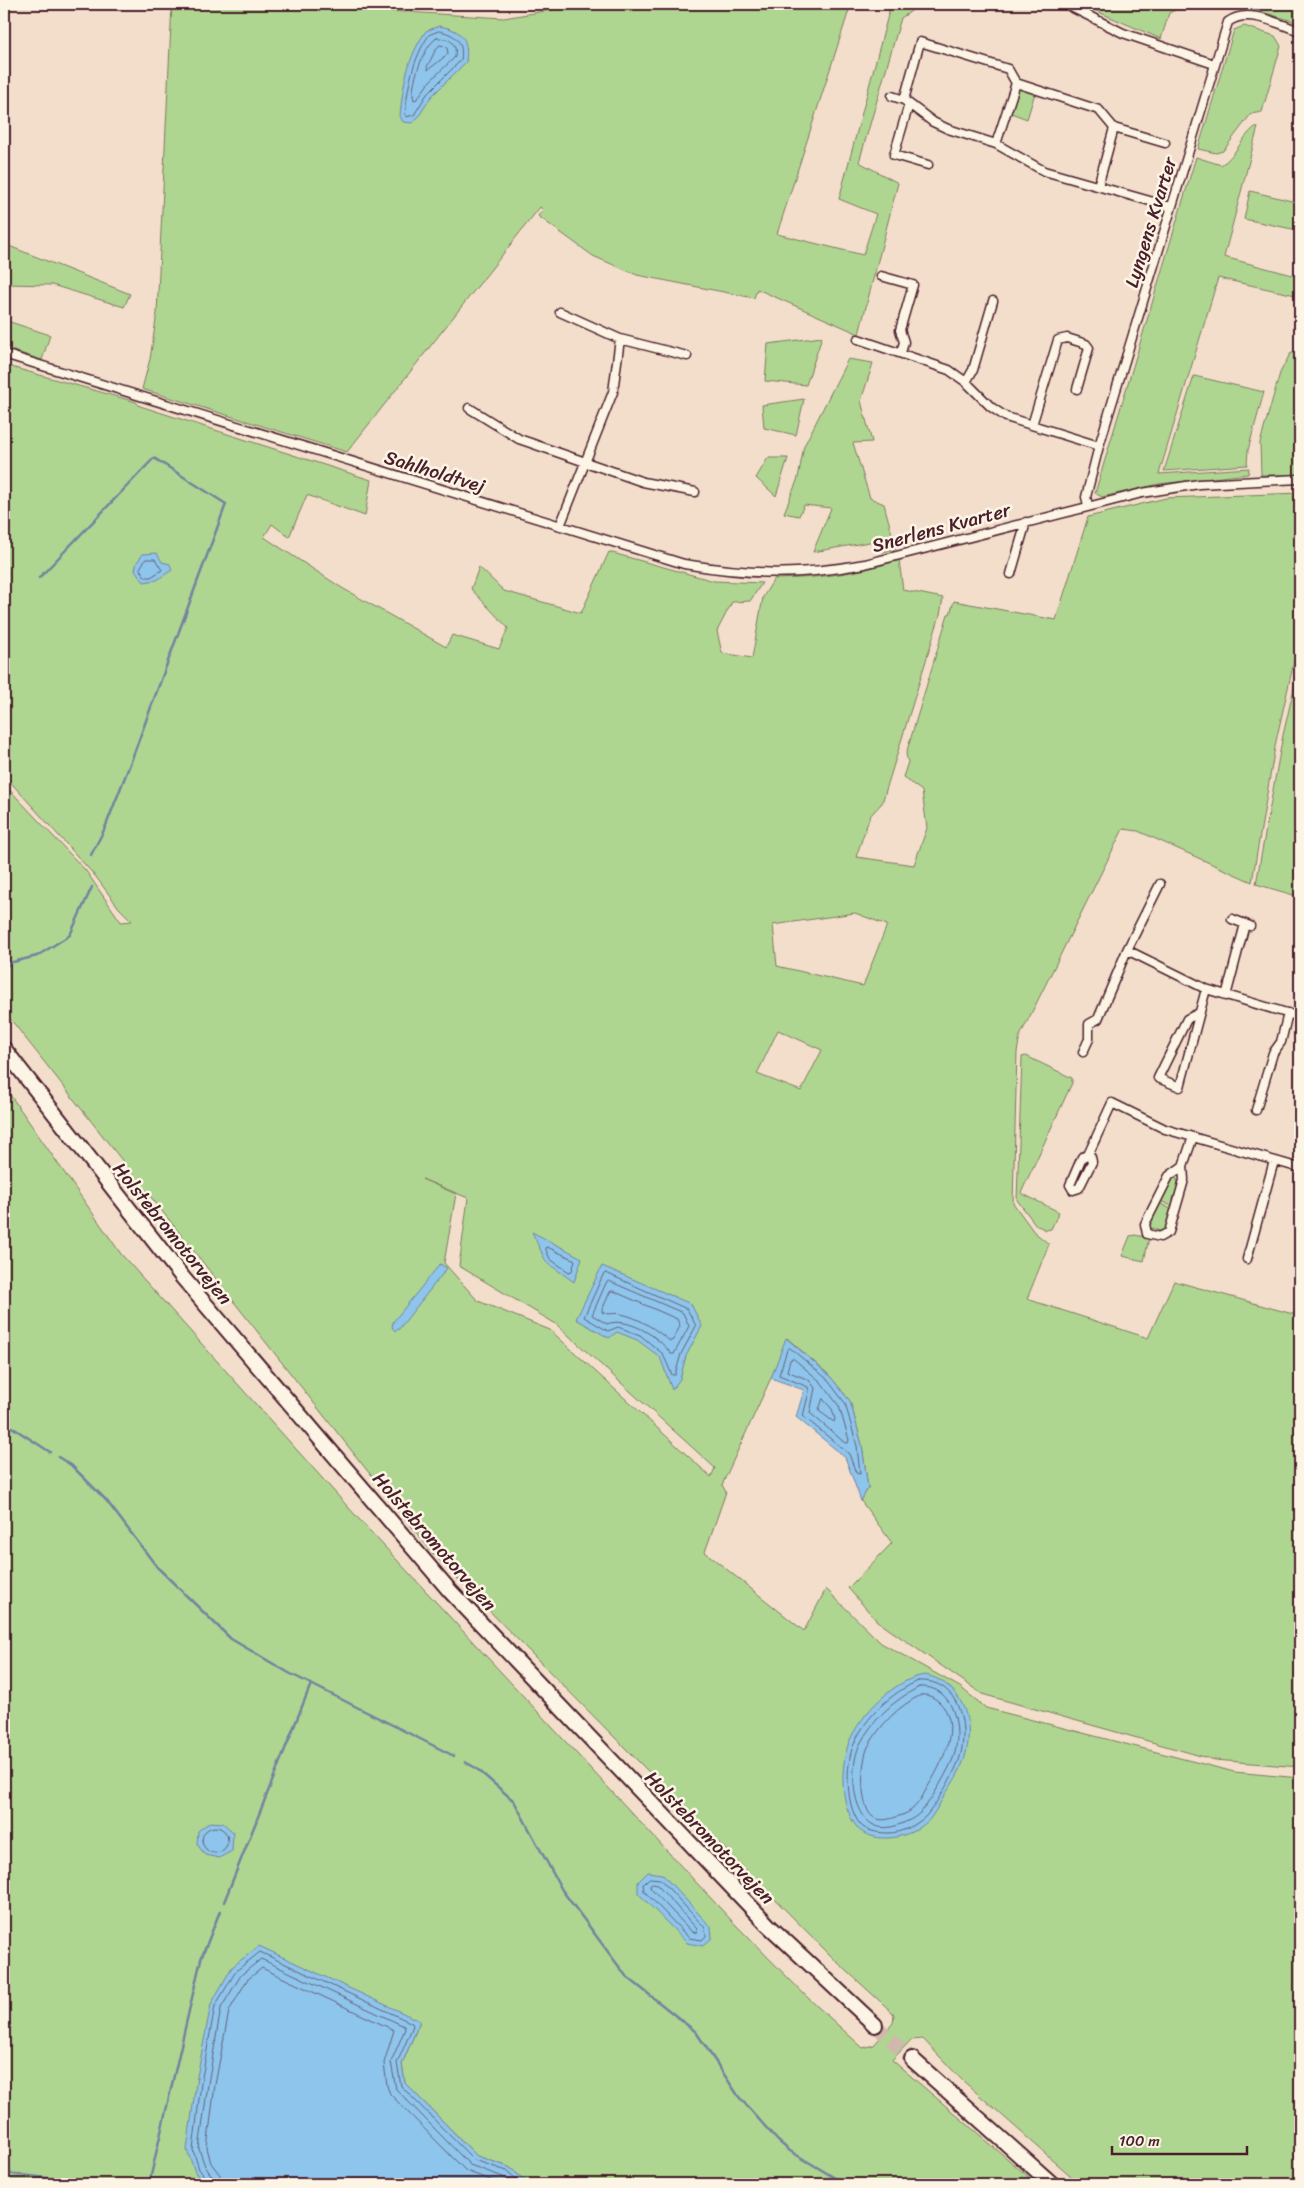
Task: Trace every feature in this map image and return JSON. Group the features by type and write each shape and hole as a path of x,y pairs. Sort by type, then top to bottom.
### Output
{"highway":[{"name":"Holstebromotorvejen","path":"4,1049 183,1278 450,1591 768,1925 875,2025"},
{"path":"912,2059 1052,2184"}],"street":[{"path":"1065,4 1124,33 1214,64"},
{"name":"Lyngens Kvarter","path":"1088,505 1086,498 1099,446 1228,22 1236,16 1247,15 1300,31"},
{"path":"928,165 894,155 920,42 1008,69 1016,83 1099,110 1114,128 1165,143"},
{"path":"996,144 1016,83"},
{"path":"892,96 906,102 933,122 948,129 996,144 1044,171 1171,207"},
{"path":"1098,186 1114,128"},
{"path":"881,276 913,285 900,330 904,342 901,353"},
{"path":"966,382 973,370 993,301"},
{"path":"560,312 620,339 687,356"},
{"path":"1032,425 1058,340 1067,338 1086,344 1089,348 1077,389"},
{"path":"560,526 613,392 620,339"},
{"path":"858,339 949,370 966,382 991,407 1006,417 1099,446"},
{"name":"Sahlholdtvej","path":"4,354 684,564 726,571 769,574 802,574 865,564"},
{"path":"469,408 519,439 643,482 695,492"},
{"name":"Snerlens Kvarter","path":"865,564 1088,505 1142,493 1199,484 1300,479"},
{"name":"Snerlens Kvarter","path":"1012,574 1026,522"},
{"path":"1083,1052 1089,1039 1089,1024 1098,1019 1127,950 1160,884"},
{"path":"1226,996 1248,925 1232,919"},
{"path":"1127,950 1206,989 1300,1017"},
{"path":"1199,1013 1187,1019 1158,1078 1180,1087 1206,989"},
{"path":"1256,1110 1272,1053 1281,1042 1288,1013"},
{"path":"1088,1155 1112,1103 1164,1129 1300,1168"},
{"path":"1183,1166 1169,1176 1145,1224 1147,1234 1160,1237 1170,1232 1184,1180 1183,1166 1193,1137"},
{"path":"1247,1259 1274,1160"}],"green space":[{"path":"172,4 273,4 504,18 557,9 561,4 851,4 777,234 863,255 876,214 839,199 891,4 921,4 901,18 859,162 898,183 859,334 757,289 754,298 637,275 593,256 538,216 543,210 540,207 347,452 142,389 150,359 157,313"},
{"path":"1080,4 1187,4 1169,13 1161,39"},
{"path":"1234,4 1300,4 1300,23"},
{"path":"1244,26 1275,36 1281,46 1262,112 1251,114 1223,151 1216,153 1198,149 1234,30"},
{"path":"1019,88 1035,93 1027,119 1011,113"},
{"path":"1255,127 1258,127 1224,257 1300,277 1300,296 1218,278 1159,474 1249,468 1248,474 1159,484 1102,497 1095,493 1196,157 1221,165 1231,157"},
{"path":"1250,191 1300,203 1297,230 1244,219"},
{"path":"4,244 130,294 124,307 52,285 4,284"},
{"path":"4,320 50,335 42,360 4,348"},
{"path":"822,337 806,385 765,381 768,344"},
{"path":"1300,350 1300,475 1261,475 1260,443 1280,373 1290,354"},
{"path":"848,359 873,363 861,401 872,442 853,443 870,498 884,504 896,549 882,552 875,541 813,552 831,508 804,505 799,516 784,513 798,478 804,446"},
{"path":"4,365 136,402 140,406 371,480 365,516 307,495 289,537 272,524 264,537 342,588 446,647 452,635 499,649 508,628 471,589 479,567 504,591 581,613 609,552 714,581 762,583 750,601 732,602 717,631 722,653 752,658 763,597 774,579 807,578 837,574 867,569 899,560 903,590 943,598 940,615 882,803 870,816 856,857 914,865 927,828 922,791 903,777 908,762 906,754 948,614 950,614 954,601 1056,620 1088,517 1166,498 1300,493 1300,635 1276,741 1252,882 1138,831 1123,829 1020,1036 1017,1052 1013,1203 1034,1232 1049,1244 1027,1299 1148,1338 1174,1281 1300,1316 1300,1767 1215,1760 982,1694 877,1621 848,1588 892,1543 861,1501 868,1488 862,1445 850,1401 829,1375 787,1338 776,1367 722,1485 726,1492 705,1552 804,1631 826,1589 881,1643 960,1687 986,1708 1234,1772 1300,1778 1300,2184 1080,2184 961,2079 923,2039 911,2040 892,2060 1037,2184 529,2184 509,2167 477,2156 405,2083 402,2064 420,2021 195,2172 204,2184 4,2184 4,1086 121,1254 357,1517 732,1921 807,1997 863,2048 874,2045 893,2023 894,2014 836,1961 434,1555 4,1011 4,784 86,871 121,922 132,921 119,908 96,877 4,775","holes":["855,913 887,925 863,986 777,966 773,925","778,1030 822,1050 801,1091 757,1074","422,1179 468,1198 459,1266 556,1324 715,1468 711,1477 550,1330 478,1301 444,1263 456,1194"]},
{"path":"1194,376 1264,392 1248,450 1247,465 1164,471"},
{"path":"804,399 796,435 764,428 762,405"},
{"path":"768,458 788,458 776,496 756,478"},
{"path":"1300,662 1300,897 1256,884 1283,735"},
{"path":"1026,1056 1072,1078 1072,1083 1021,1193 1059,1212 1051,1229 1046,1230 1036,1225 1017,1200 1022,1057"},
{"path":"1173,1177 1177,1179 1178,1183 1172,1206 1160,1201"},
{"path":"1159,1203 1171,1209 1165,1229 1160,1231 1151,1228 1149,1224"},
{"path":"1135,1235 1149,1238 1144,1261 1122,1256 1130,1236"}],"water":[{"path":"439,26 453,30 462,36 466,47 466,62 431,97 417,119 412,123 403,122 400,116 401,105 407,72 414,51 426,31"},
{"path":"157,553 162,562 170,564 172,570 157,580 144,582 135,570 137,562 143,554"},
{"path":"532,1232 582,1258 574,1282 546,1262"},
{"path":"440,1264 447,1268 399,1329 395,1331 392,1327 393,1322"},
{"path":"602,1266 691,1304 702,1326 686,1356 680,1379 672,1390 660,1357 637,1340 617,1332 609,1338 576,1319"},
{"path":"786,1338 829,1375 850,1401 862,1445 868,1488 861,1501 845,1457 796,1417 804,1390 771,1378"},
{"path":"926,1675 950,1687 964,1708 968,1733 964,1760 954,1781 925,1824 912,1832 897,1837 882,1838 869,1835 862,1832 856,1826 844,1797 844,1763 849,1742 861,1720 880,1699 903,1683 915,1677"},
{"path":"210,1822 223,1823 233,1832 232,1851 219,1858 205,1855 197,1844 198,1831"},
{"path":"648,1872 662,1874 711,1927 712,1938 703,1946 687,1943 638,1893 638,1882"},
{"path":"259,1946 420,2021 402,2064 405,2083 477,2156 509,2167 529,2184 204,2184 195,2172 187,2150 196,2082 211,2004 232,1967"}],"waterway":[{"path":"39,578 154,458 226,504 130,764 105,828 91,855"},
{"path":"4,972 9,963 37,956 70,935 92,887"},
{"path":"4,1422 50,1452"},
{"path":"58,1457 71,1465 106,1500 157,1567 231,1639 289,1673 454,1756"},
{"path":"224,1902 311,1684"},
{"path":"465,1762 476,1768 514,1801 562,1890 626,1976 696,2032 739,2097 778,2141 790,2151 845,2184"},
{"path":"149,2184 201,1959 220,1911"},
{"path":"4,2173 99,2184"},
{"path":"134,2184 150,2184"}],"tunnel":[{"path":"875,2025 912,2059"}]}
